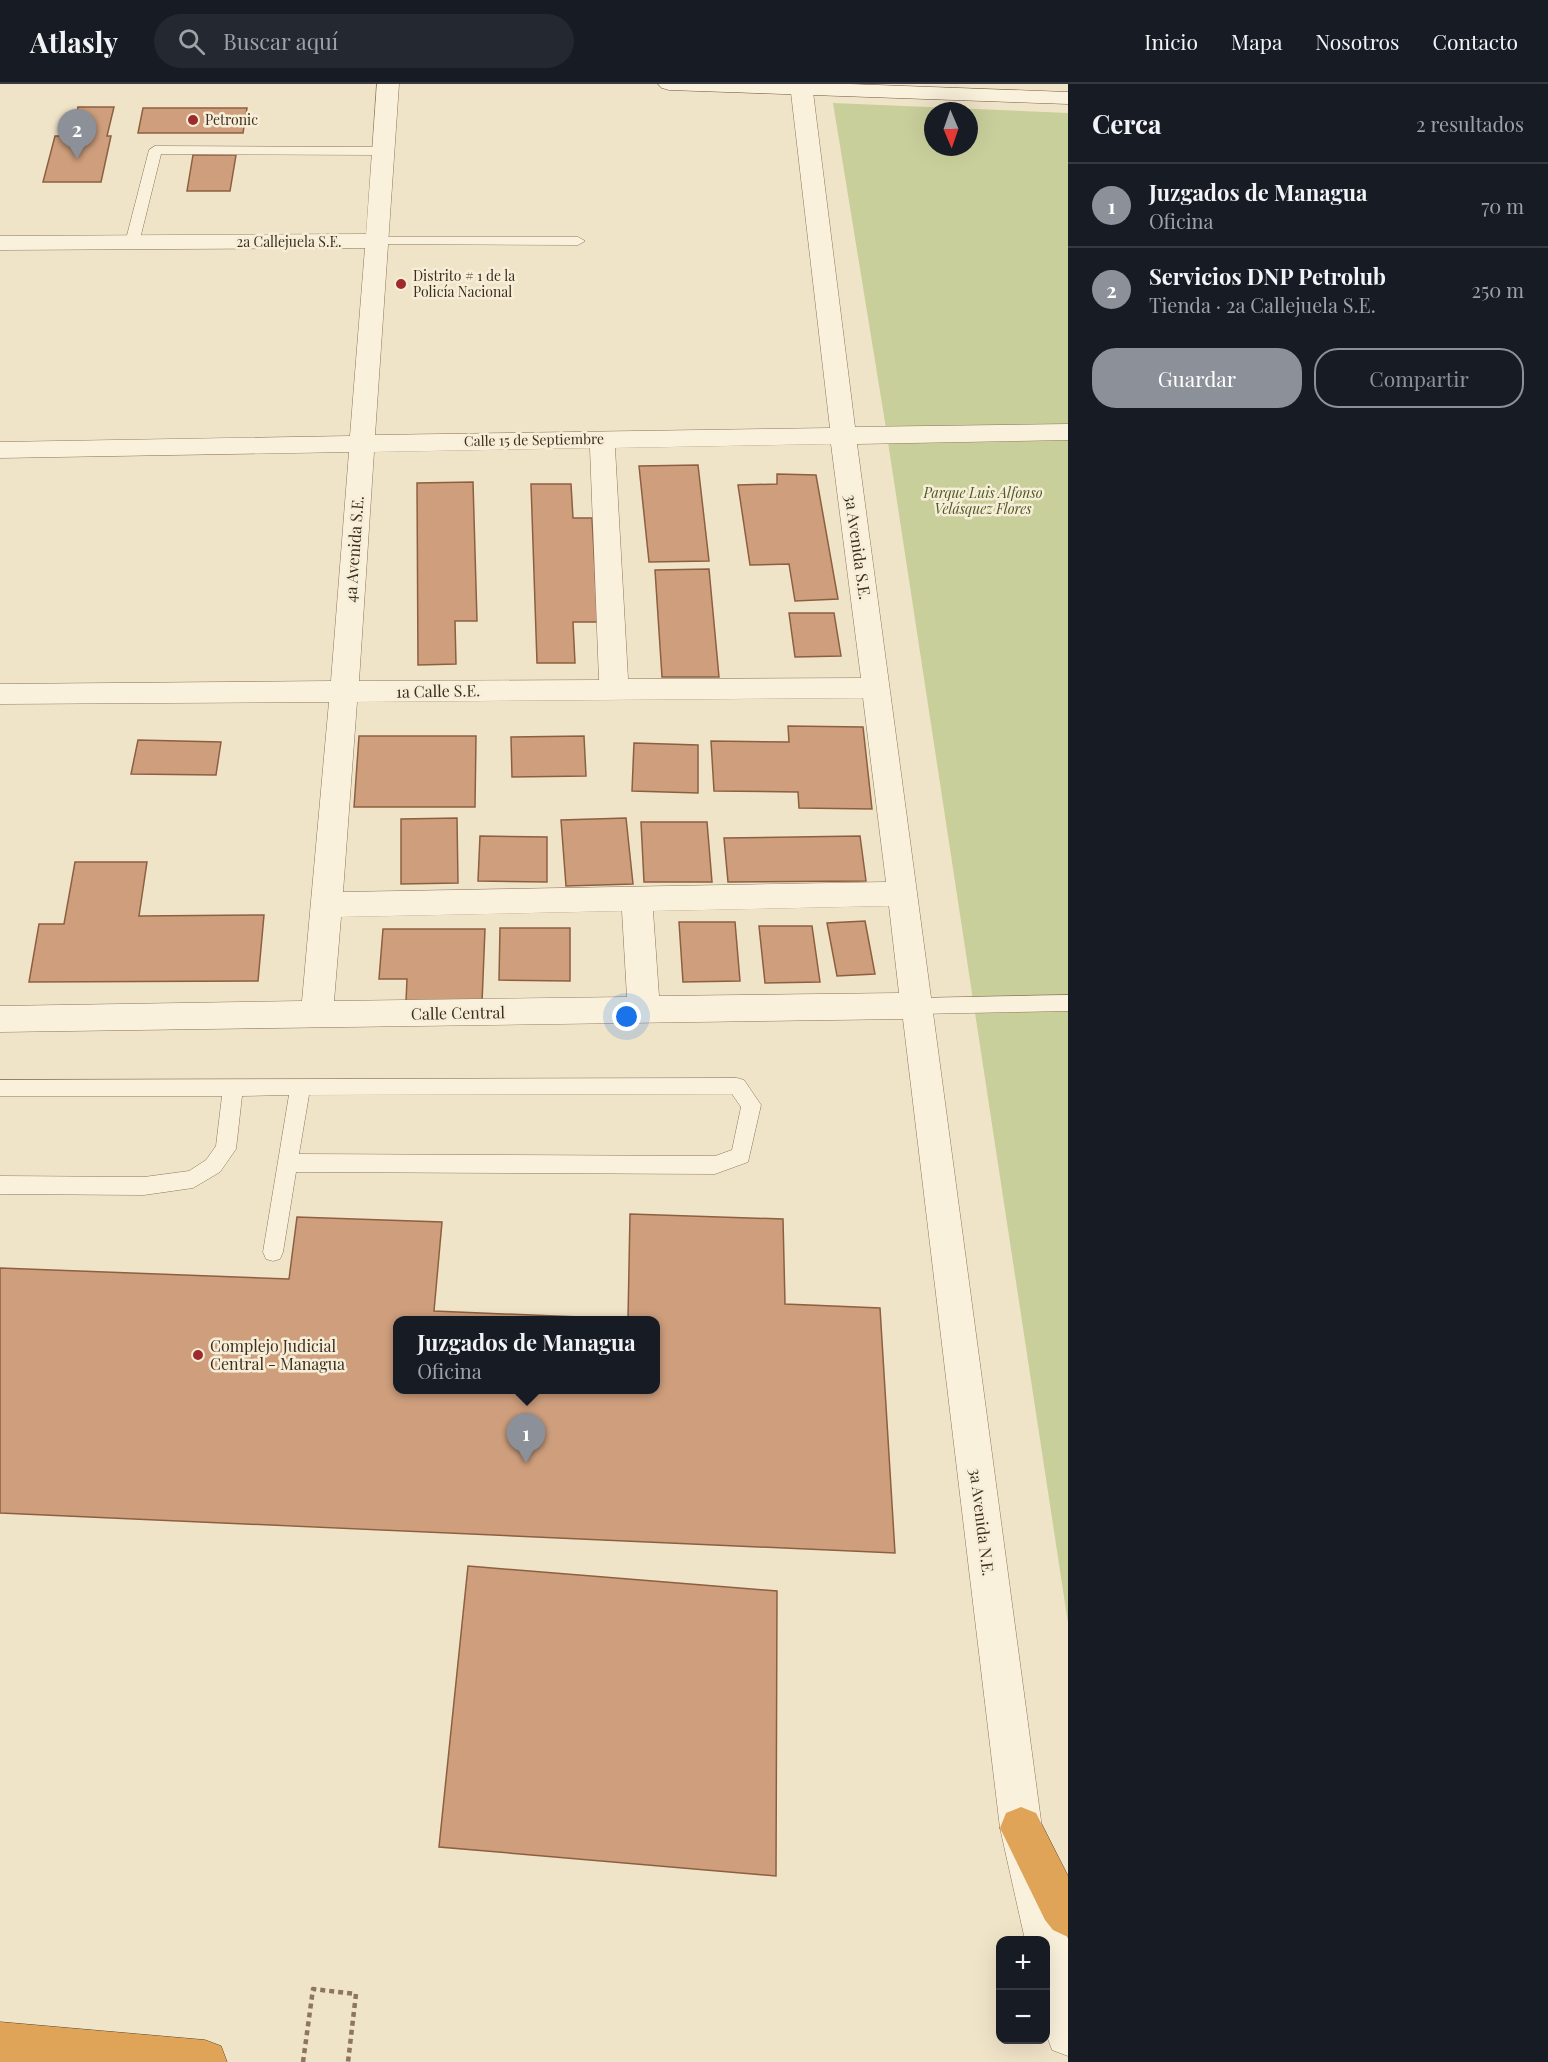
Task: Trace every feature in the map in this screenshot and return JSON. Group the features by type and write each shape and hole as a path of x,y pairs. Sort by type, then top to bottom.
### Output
{"highway":[{"path":"1021,1828 1060,1905 1068,1915"},
{"path":"0,2044 205,2062"}],"street":[{"name":"4a Avenida S.E.","path":"317,1015 344,692 388,84"},
{"path":"669,84 801,86 1067,98"},
{"name":"3a Avenida S.E.","path":"801,86 843,435 917,1006"},
{"name":"2a Callejuela S.E.","path":"0,243 375,242"},
{"name":"Calle 15 de Septiembre","path":"0,450 1068,432"},
{"path":"602,439 614,689"},
{"name":"1a Calle S.E.","path":"0,694 877,688"},
{"path":"326,905 903,894"},
{"path":"637,899 644,1010"},
{"name":"Calle Central","path":"0,1019 917,1006"},
{"name":"3a Avenida N.E.","path":"917,1006 1021,1828 1068,2034"}],"lane":[{"path":"132,243 155,150 383,151"},
{"name":"2a Callejuela S.E.","path":"375,242 578,242"},
{"path":"917,1006 1068,1003"},
{"path":"0,1088 737,1086 751,1105 741,1156 715,1165 288,1163"},
{"path":"0,1185 144,1186 192,1179 213,1166 226,1149 233,1088"},
{"path":"273,1252 300,1088"}],"path":[{"path":"303,2062 312,1989 356,1994 348,2062"}],"green space":[{"name":"Parque Luis Alfonso Velásquez Flores","path":"833,103 924,107 924,156 978,156 978,109 1068,113 1068,1623 884,416"}],"building":[{"path":"78,107 114,107 107,136 111,136 101,182 43,182 55,136 71,136"},
{"name":"Petronic","path":"143,108 247,108 243,133 138,133"},
{"path":"193,155 236,155 230,191 187,191"},
{"path":"698,465 709,561 649,562 639,466"},
{"path":"777,474 816,475 838,599 795,601 789,564 750,565 738,485 777,484"},
{"path":"473,482 477,621 455,621 456,664 418,665 417,483"},
{"path":"531,484 571,484 573,518 592,518 598,622 573,622 575,663 537,663"},
{"path":"709,569 719,677 662,677 655,570"},
{"path":"789,613 834,613 841,656 795,657"},
{"path":"788,726 863,727 872,809 799,808 798,792 714,791 711,741 789,742"},
{"path":"359,736 476,736 475,807 354,807"},
{"path":"584,736 586,776 512,777 511,737"},
{"path":"138,740 221,742 216,775 131,774"},
{"path":"634,743 698,745 698,793 632,791"},
{"path":"457,818 458,883 401,884 401,819"},
{"path":"626,818 633,884 566,886 561,820"},
{"path":"641,822 707,822 712,882 644,882"},
{"path":"480,836 547,837 547,882 478,881"},
{"path":"860,836 866,881 728,882 724,838"},
{"path":"75,862 147,862 139,916 264,915 258,981 29,982 39,924 64,924"},
{"path":"865,921 875,974 837,976 827,923"},
{"path":"679,922 735,922 740,981 683,982"},
{"path":"759,926 812,926 820,982 765,983"},
{"path":"500,928 570,928 570,981 499,980"},
{"path":"383,929 485,929 482,1003 406,1002 407,979 379,979"},
{"name":"Complejo Judicial Central - Managua","path":"630,1214 783,1219 785,1304 880,1308 895,1553 0,1513 0,1268 289,1279 297,1217 442,1222 434,1311 555,1316 393,1316 393,1394 660,1394 660,1316 628,1316"},
{"path":"468,1566 777,1591 776,1876 439,1847"}],"place":[{"name":"Petronic","path":"193,120"},
{"name":"Servicios DNP Petrolub","path":"77,159"},
{"name":"Distrito # 1 de la Policía Nacional","path":"401,284"},
{"name":"Complejo Judicial Central - Managua","path":"198,1355"},
{"name":"Juzgados de Managua","path":"526,1463"}]}
